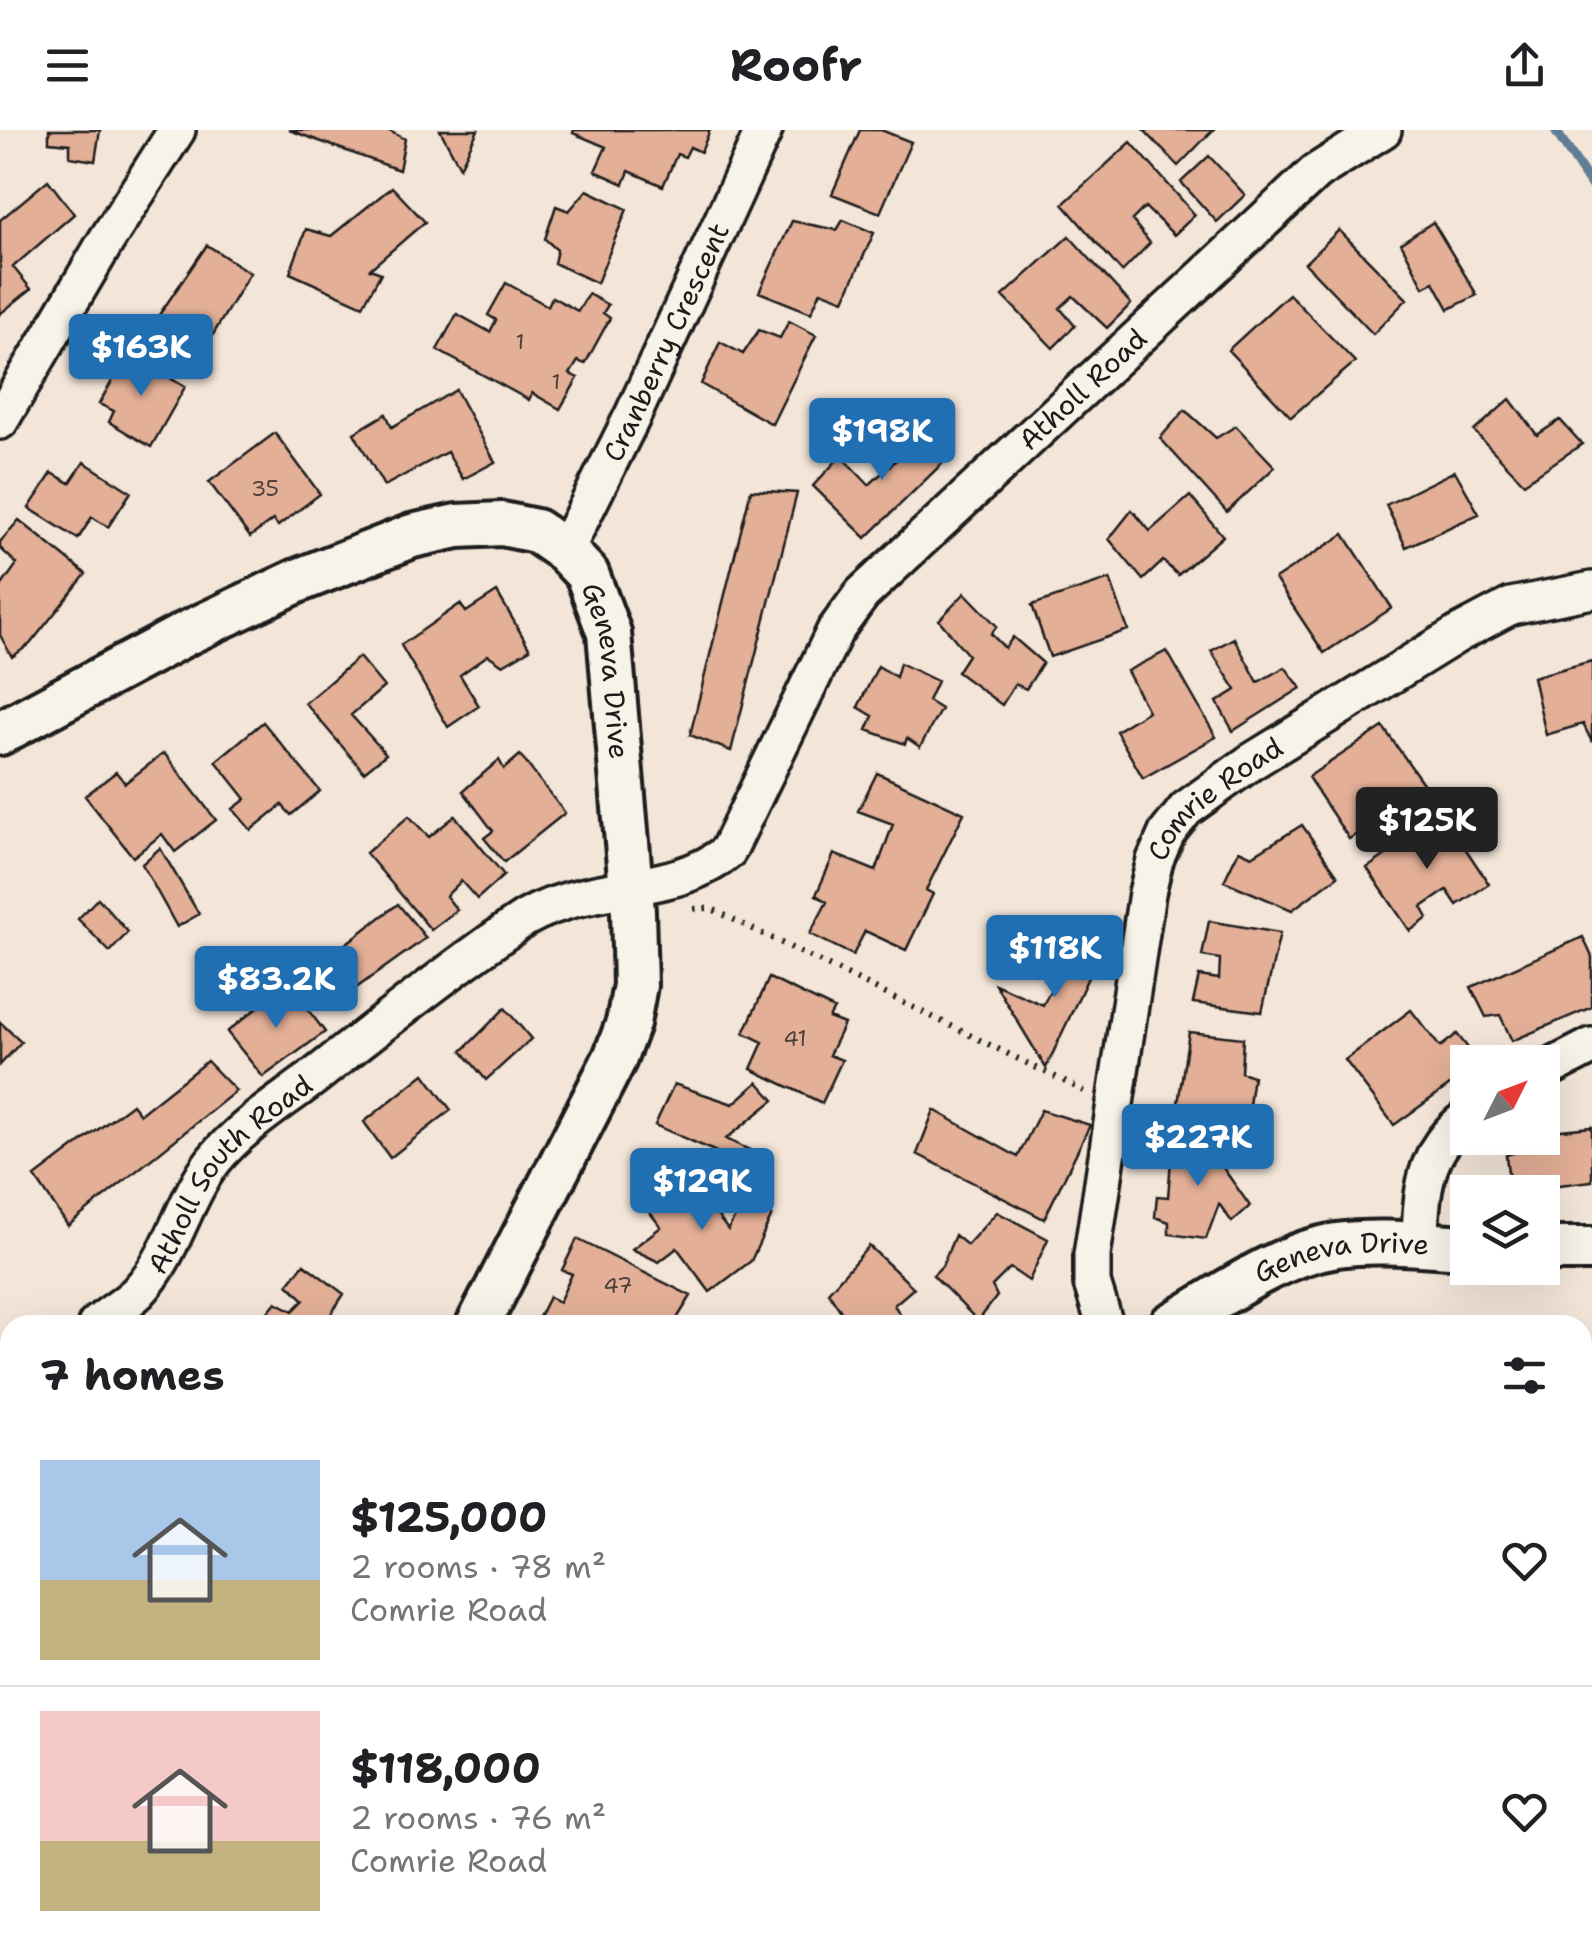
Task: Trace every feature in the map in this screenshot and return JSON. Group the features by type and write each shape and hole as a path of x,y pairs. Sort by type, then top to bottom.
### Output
{"street":[{"path":"0,421 157,146 177,130"},
{"name":"Cranberry Crescent","path":"565,550 672,332 764,130"},
{"name":"Atholl Road","path":"630,886 700,870 728,851 835,631 862,594 1316,172 1383,130"},
{"name":"Geneva Drive","path":"0,733 188,632 297,581 412,536 457,526 502,524 536,531 565,550 588,574 610,632 635,985 628,1023 615,1058 483,1315"},
{"name":"Comrie Road","path":"1101,1315 1092,1283 1092,1255 1155,860 1167,833 1186,809 1250,762 1458,634 1511,606 1592,590"},
{"name":"Atholl South Road","path":"109,1315 139,1292 164,1252 189,1196 240,1134 518,922 568,898 630,886"},
{"path":"1560,1063 1592,1046"},
{"path":"1420,1245 1422,1185 1428,1166 1450,1131"},
{"name":"Geneva Drive","path":"1188,1315 1263,1272 1313,1251 1359,1243 1450,1246"},
{"path":"1560,1249 1592,1249"}],"path":[{"path":"710,908 1114,1106"}],"building":[{"path":"49,130 100,130 95,161 70,157 70,144 49,142"},
{"path":"289,130 387,130 405,139 399,170"},
{"path":"440,130 478,130 460,167"},
{"path":"710,130 701,152 690,147 685,157 677,154 663,186 629,171 624,184 595,171 606,147 573,133"},
{"path":"860,130 881,130 911,142 880,213 832,194"},
{"path":"1144,130 1213,130 1178,166"},
{"path":"1131,142 1195,215 1174,235 1145,207 1132,220 1150,243 1122,272 1063,204"},
{"path":"1209,156 1245,195 1217,222 1181,182"},
{"path":"48,180 74,214 13,267 31,289 0,314 0,220"},
{"path":"392,187 425,222 370,269 381,273 363,306 290,273 306,229 331,236"},
{"path":"587,190 627,209 597,283 554,263 557,250 545,239 556,206 569,211"},
{"path":"843,220 874,233 844,300 821,291 811,313 759,292 792,221 837,230"},
{"path":"1433,222 1477,295 1449,309 1434,282 1424,287 1401,243"},
{"path":"1339,230 1407,299 1373,334 1305,263"},
{"path":"1069,236 1131,304 1107,328 1073,296 1060,308 1075,326 1053,348 1003,296"},
{"path":"207,245 250,273 205,348 157,318"},
{"path":"506,283 548,306 552,297 578,311 588,294 608,305 603,313 610,318 585,364 578,361 570,374 578,378 560,409 532,393 529,400 437,350 457,314 490,332 496,320 488,315"},
{"path":"1289,294 1355,362 1291,417 1228,350"},
{"path":"789,321 816,335 772,424 701,384 720,342 743,354 759,330 780,338"},
{"path":"128,353 185,387 151,447 109,422 114,411 99,404"},
{"path":"456,390 495,462 463,479 447,452 384,486 354,433 386,414 392,427"},
{"path":"1510,399 1537,435 1560,420 1582,444 1524,483 1474,431"},
{"path":"1185,410 1216,438 1236,426 1275,467 1227,512 1160,438"},
{"path":"932,427 955,451 866,538 813,486 841,456 869,485"},
{"path":"275,433 320,494 278,526 273,520 250,537 209,482"},
{"path":"84,462 131,492 108,527 92,517 78,539 29,508 52,473 70,483"},
{"path":"1455,471 1479,514 1406,547 1386,505"},
{"path":"751,490 797,493 731,751 690,735"},
{"path":"1190,496 1223,536 1178,575 1163,561 1143,580 1109,539 1132,510 1150,531"},
{"path":"19,520 86,574 30,644 12,657 0,635 0,588 17,564 0,548 0,542"},
{"path":"1344,534 1392,608 1324,653 1275,579"},
{"path":"1110,579 1128,630 1050,657 1032,605"},
{"path":"497,592 530,649 503,665 488,655 460,675 479,706 448,727 401,645 460,604 466,612"},
{"path":"965,593 997,626 991,634 1005,648 1013,637 1043,663 1026,689 1015,684 1002,705 957,672 968,655 939,620"},
{"path":"1234,638 1258,682 1285,667 1301,688 1233,731 1217,702 1236,690 1211,651"},
{"path":"1167,651 1216,737 1143,778 1116,731 1148,711 1127,671"},
{"path":"359,657 384,687 351,715 386,754 364,772 305,703"},
{"path":"1592,661 1592,742 1583,724 1546,735 1533,677"},
{"path":"900,663 937,681 928,701 941,709 920,747 907,738 905,744 867,730 873,716 858,707 878,666 896,677"},
{"path":"263,722 320,791 291,815 282,805 251,830 233,809 246,799 216,761"},
{"path":"1383,727 1427,789 1349,839 1308,777"},
{"path":"164,753 216,820 175,852 162,834 133,857 85,796 116,772 125,783"},
{"path":"520,755 565,813 504,862 484,838 493,831 463,791 499,760 504,769"},
{"path":"877,773 964,813 926,890 933,894 906,950 865,931 853,955 810,934 827,902 816,895 834,854 876,871 893,824 858,811"},
{"path":"1443,815 1489,884 1457,905 1447,890 1422,907 1428,918 1410,931 1367,868"},
{"path":"409,816 429,837 455,816 504,875 477,899 461,881 446,896 457,910 431,930 366,853"},
{"path":"1302,825 1338,876 1292,910 1224,881 1239,850 1252,856"},
{"path":"160,848 199,914 177,927 142,864"},
{"path":"98,898 128,932 110,952 78,919"},
{"path":"398,904 426,938 338,1001 310,971"},
{"path":"1209,921 1280,933 1262,1012 1193,1003 1199,976 1219,979 1220,959 1202,956"},
{"path":"1078,936 1103,945 1046,1068 995,984 1043,1005"},
{"path":"1583,937 1592,957 1592,1007 1512,1041 1500,1015 1486,1017 1471,987"},
{"path":"769,978 834,1009 829,1018 844,1024 829,1055 842,1060 822,1103 751,1069 763,1042 744,1033"},
{"path":"288,983 325,1032 263,1077 227,1032"},
{"path":"505,1008 531,1039 486,1080 462,1051"},
{"path":"1411,1010 1440,1047 1457,1034 1466,1045 1450,1045 1450,1085 1394,1125 1345,1060"},
{"path":"0,1022 21,1042 0,1065"},
{"path":"1189,1032 1243,1038 1241,1072 1253,1076 1247,1120 1177,1110"},
{"path":"207,1061 236,1091 68,1226 35,1177 132,1104 140,1114"},
{"path":"424,1074 451,1110 390,1158 364,1122"},
{"path":"758,1082 774,1100 726,1139 760,1155 755,1169 655,1125 674,1084 733,1104"},
{"path":"934,1110 1018,1157 1041,1110 1090,1125 1044,1219 917,1154"},
{"path":"1592,1127 1592,1181 1560,1185 1560,1175 1508,1175 1506,1155 1560,1155 1560,1130"},
{"path":"1173,1135 1220,1142 1221,1165 1250,1206 1232,1222 1219,1204 1206,1239 1169,1234 1169,1222 1155,1217 1157,1196 1168,1197"},
{"path":"689,1171 695,1180 692,1182 728,1230 743,1202 772,1215 751,1261 710,1292 677,1248 659,1262 632,1249 661,1227 644,1205"},
{"path":"997,1212 1048,1239 1029,1281 1010,1268 992,1286 997,1296 983,1315 972,1315 933,1275 942,1266 955,1235 967,1245"},
{"path":"577,1239 691,1296 679,1315 540,1315 549,1297 559,1302 572,1274 562,1270"},
{"path":"869,1246 914,1288 894,1305 900,1315 843,1315 828,1292"},
{"path":"304,1264 344,1294 330,1315 265,1315 276,1302 293,1311 304,1300 288,1284"}],"waterway":[{"path":"1555,130 1592,186"}]}
